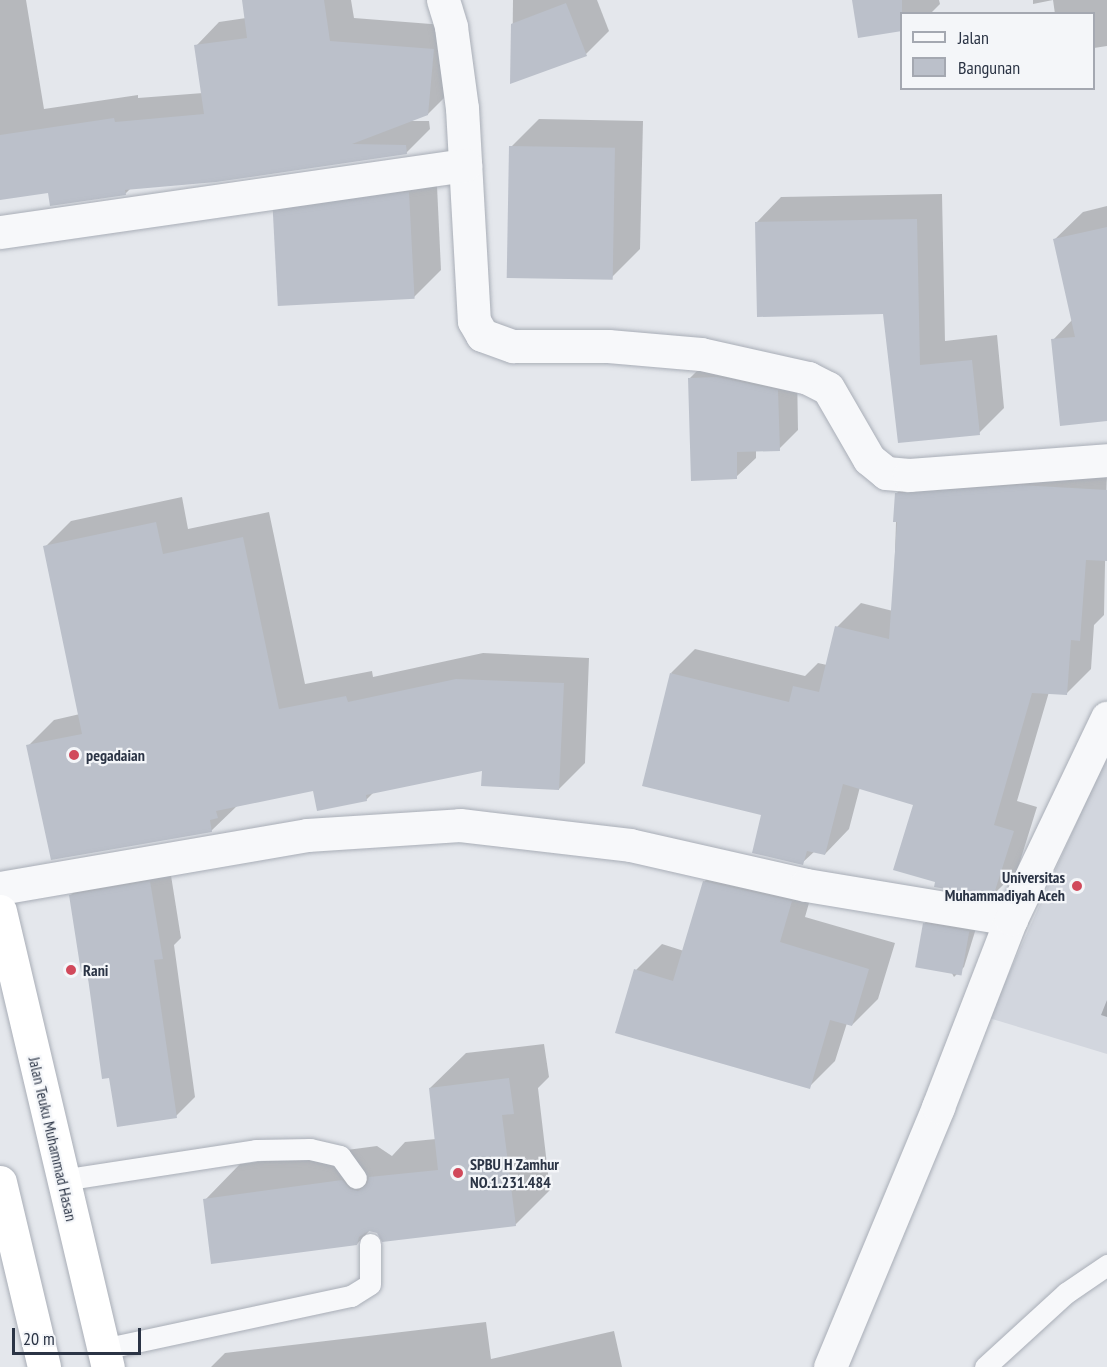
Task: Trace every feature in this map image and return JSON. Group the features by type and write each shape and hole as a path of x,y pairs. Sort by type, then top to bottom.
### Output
{"highway":[{"name":"Jalan Teuku Muhammad Hasan","path":"0,911 106,1358"},
{"path":"0,1182 44,1367"}],"street":[{"path":"443,0 451,27 465,165 474,321 482,335 513,346 608,346 701,354 808,378 828,388 868,459 886,473 909,475 1107,460"},
{"path":"0,232 465,165"},
{"path":"830,1367 938,1107 1011,919 1107,718"},
{"path":"0,888 307,835 460,825 630,845 806,885 1011,919"}],"lane":[{"path":"62,1180 256,1150 310,1149 340,1156 356,1178"},
{"path":"106,1358 351,1296 370,1284 370,1244"},
{"path":"985,1367 1066,1293 1107,1265"}],"shaded area":[{"name":"Universitas Muhammadiyah Aceh","path":"1107,755 1107,1054 989,1018"}],"building":[{"path":"242,0 324,0 330,41 434,49 428,115 352,144 406,145 407,154 216,182 125,190 126,195 50,206 48,193 0,200 0,135 114,118 115,122 204,114 194,45 247,38"},
{"path":"852,0 902,0 900,31 858,38"},
{"path":"566,3 587,56 510,84 511,24"},
{"path":"509,146 615,148 613,280 507,278"},
{"path":"409,192 415,299 278,306 272,199"},
{"path":"917,219 920,365 972,360 980,435 898,443 883,314 757,317 755,222"},
{"path":"1107,227 1107,421 1060,426 1051,339 1075,337 1053,239"},
{"path":"717,377 778,390 780,451 737,452 737,479 691,481 688,378"},
{"path":"1020,485 1107,490 1107,561 1086,560 1080,641 1071,640 1067,695 1032,693 994,825 1014,831 993,897 934,887 935,882 893,870 913,805 843,784 825,855 807,851 803,865 752,853 761,815 642,786 670,673 789,702 793,686 819,692 835,626 889,639 897,522 893,522 895,493"},
{"path":"156,522 163,554 243,537 279,709 346,696 348,702 456,679 564,683 559,790 481,786 482,771 366,795 367,801 317,811 313,791 216,811 218,818 210,820 212,832 51,860 26,745 82,734 43,546"},
{"path":"150,881 163,959 154,960 177,1118 117,1127 109,1078 102,1079 87,971 81,972 69,895"},
{"path":"703,881 792,901 780,942 869,969 852,1026 830,1020 810,1089 615,1033 634,969 673,981"},
{"path":"923,923 969,931 961,975 915,967"},
{"name":"SPBU H Zamhur NO.1.231.484","path":"509,1078 514,1114 502,1115 516,1226 382,1242 377,1233 369,1231 359,1237 357,1245 211,1264 203,1199 342,1180 350,1189 358,1191 367,1184 369,1177 438,1170 429,1088"}],"place":[{"name":"pegadaian","path":"74,755"},
{"name":"Universitas Muhammadiyah Aceh","path":"1077,886"},
{"name":"Rani","path":"71,970"},
{"name":"SPBU H Zamhur NO.1.231.484","path":"458,1173"}]}
